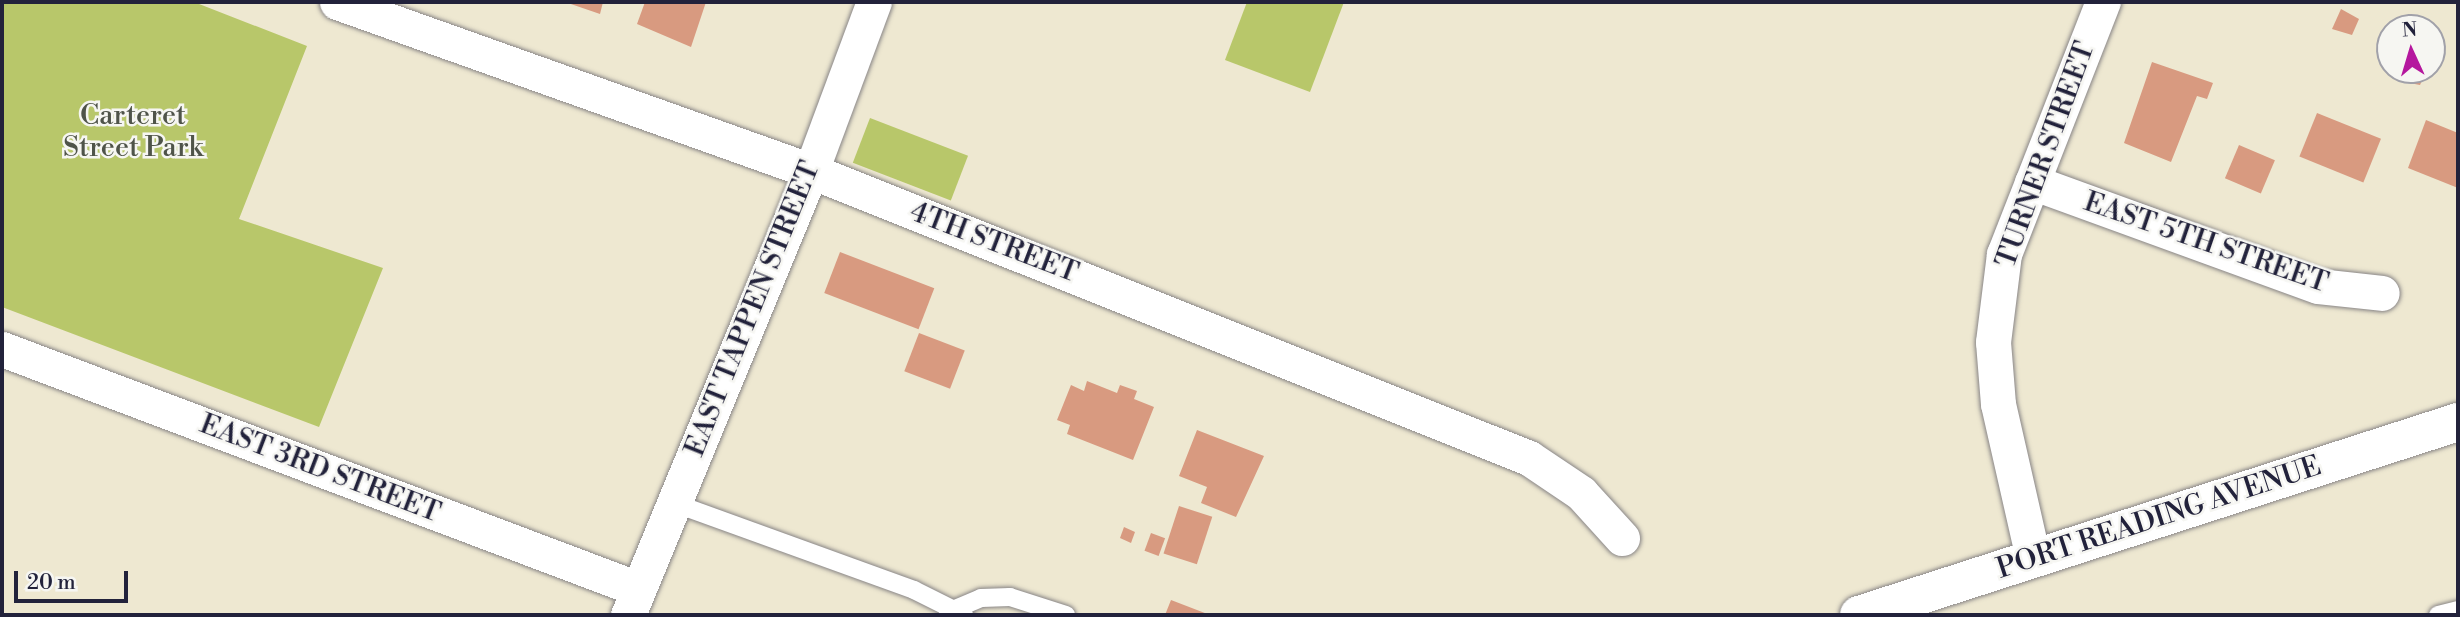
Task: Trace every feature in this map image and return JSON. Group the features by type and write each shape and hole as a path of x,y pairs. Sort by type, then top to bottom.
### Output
{"street":[{"name":"4TH STREET","path":"337,2 811,171 1529,458 1581,494 1622,538"},
{"name":"EAST TAPPEN STREET","path":"633,602 811,171 874,2"},
{"name":"TURNER STREET","path":"2033,558 1998,404 1993,342 2004,254 2103,2"},
{"name":"EAST 5TH STREET","path":"2032,182 2318,286 2382,293"},
{"name":"EAST 3RD STREET","path":"2,349 633,602"},
{"name":"PORT READING AVENUE","path":"1859,615 2458,422"}],"lane":[{"path":"674,503 953,613 981,598 1010,597 1066,615"},
{"path":"2438,615 2458,610"}],"green space":[{"name":"Carteret Street Park","path":"2,2 194,2 307,46 239,219 383,268 319,427 2,307"},
{"path":"1247,2 1344,2 1310,92 1225,60"},
{"path":"870,118 968,156 951,200 853,163"}],"building":[{"path":"565,2 603,2 600,14"},
{"path":"645,2 706,2 691,47 637,24"},
{"path":"2341,9 2359,19 2352,35 2332,29"},
{"path":"2152,62 2213,83 2207,99 2197,96 2171,162 2124,143"},
{"path":"2317,113 2381,139 2363,182 2299,157"},
{"path":"2426,120 2458,133 2458,188 2408,168"},
{"path":"2239,145 2275,160 2261,193 2225,178"},
{"path":"840,252 934,288 919,329 824,293"},
{"path":"919,333 965,351 950,389 904,371"},
{"path":"1087,381 1117,393 1120,385 1137,391 1134,399 1154,407 1133,460 1067,434 1070,425 1057,420 1071,385 1084,391"},
{"path":"1197,430 1264,456 1236,517 1201,503 1207,487 1179,476"},
{"path":"1179,506 1212,517 1197,564 1164,554"},
{"path":"1124,527 1135,532 1131,543 1120,538"},
{"path":"1151,533 1165,538 1159,556 1145,551"},
{"path":"1171,600 1210,615 1165,615"}]}
